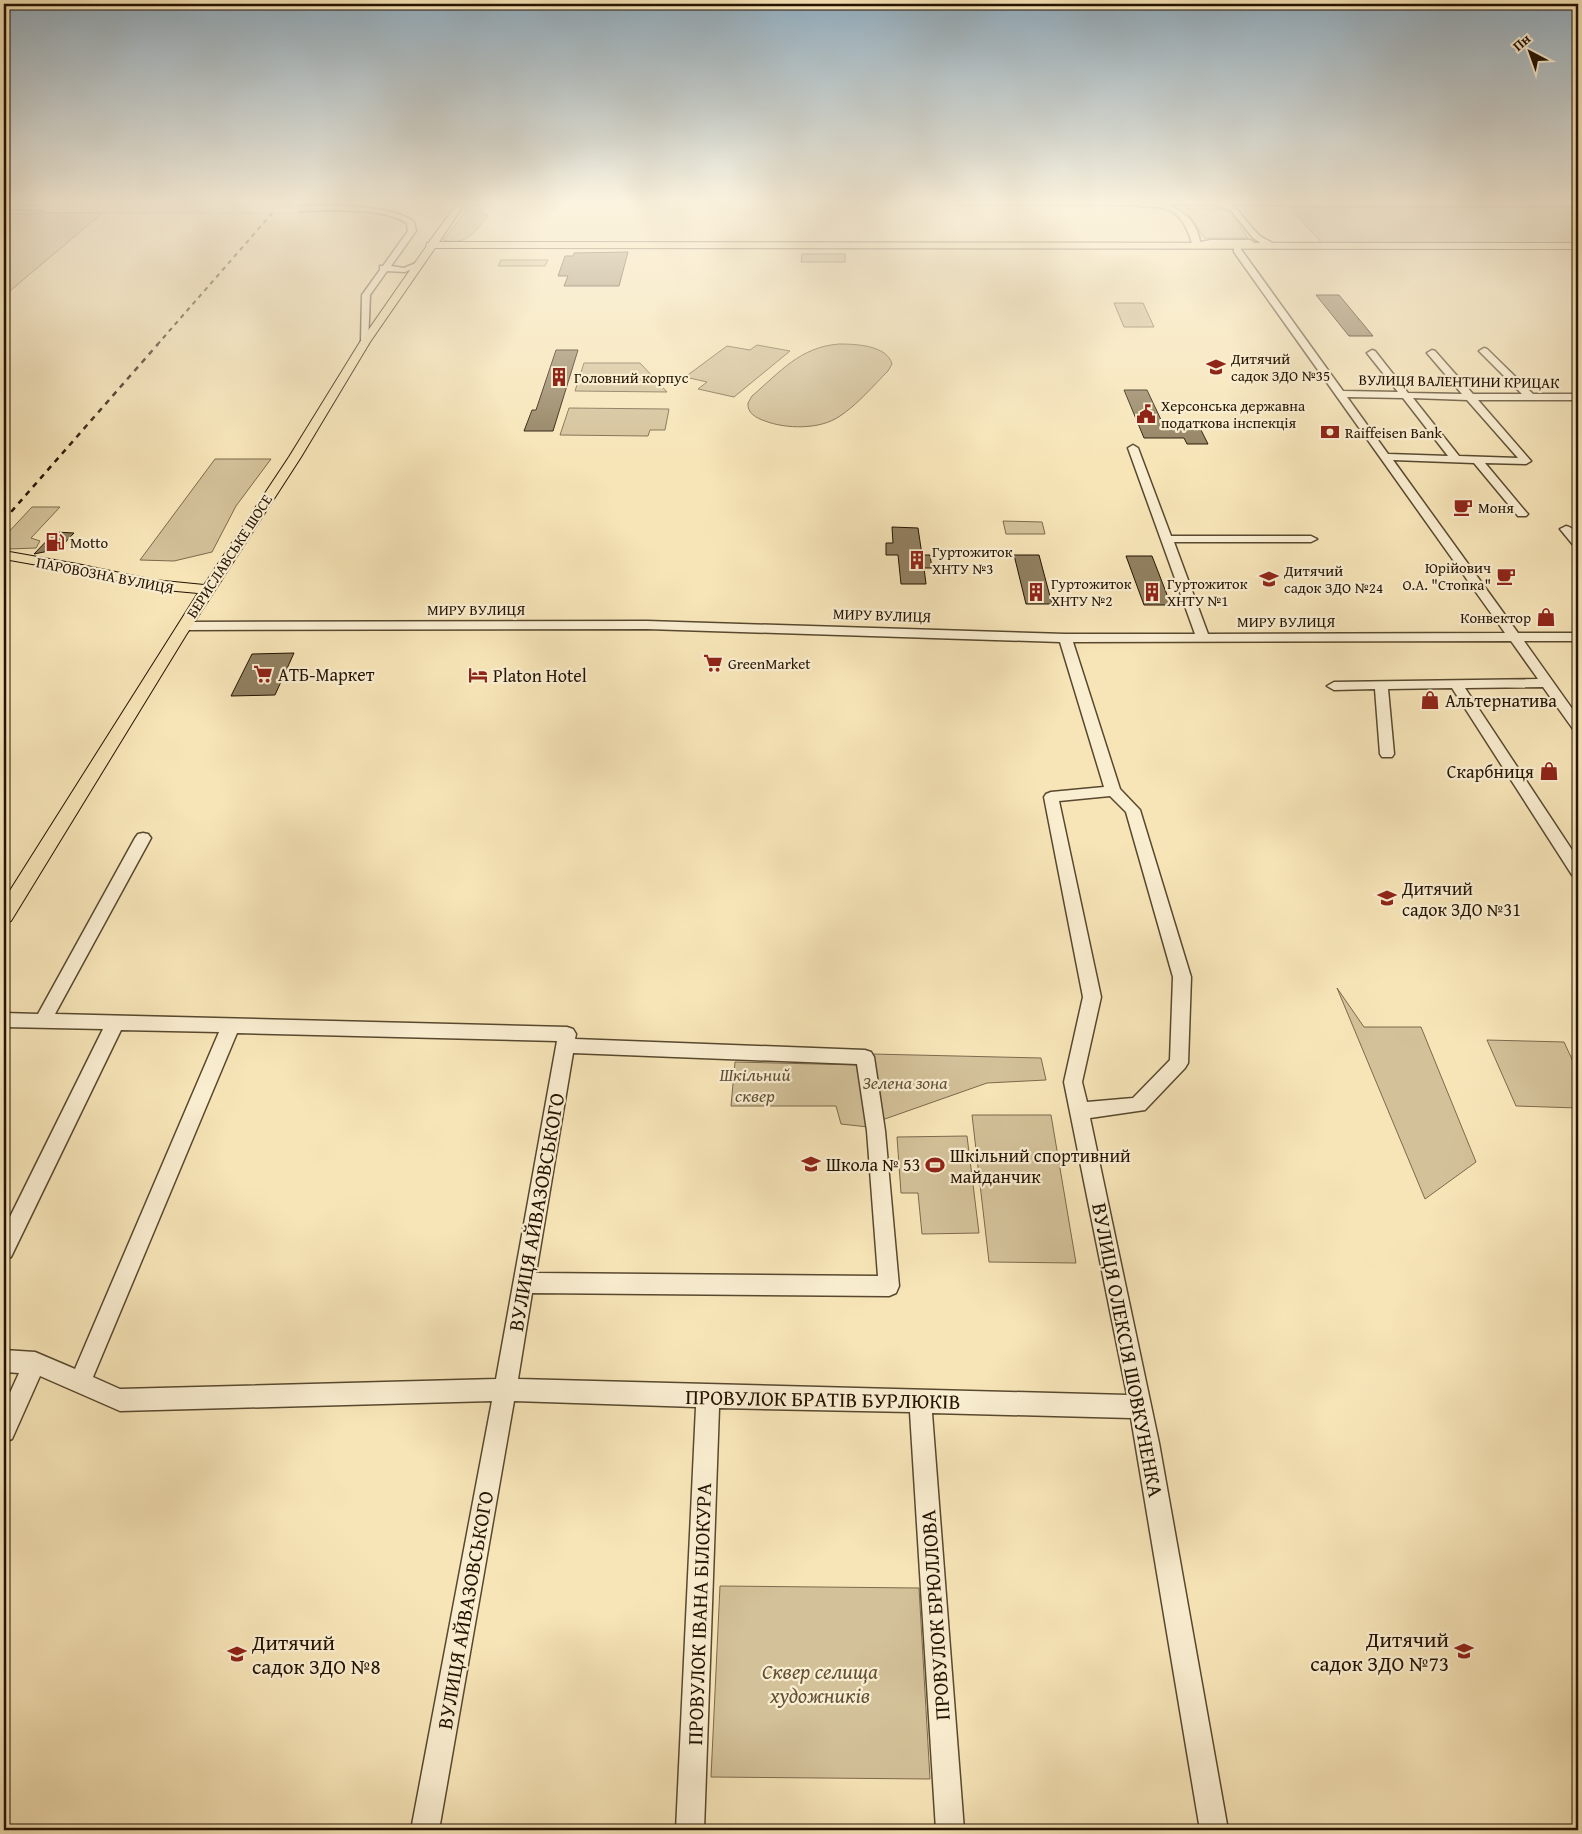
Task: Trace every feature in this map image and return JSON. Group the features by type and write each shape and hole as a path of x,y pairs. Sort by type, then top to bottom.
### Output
{"main road":[{"name":"БЕРИСЛАВСЬКЕ ШОСЕ","path":"4,916 207,589 295,457 365,342 401,288"},
{"name":"ПАРОВОЗНА ВУЛИЦЯ","path":"4,555 76,568 156,586 181,590 207,589"}],"street":[{"path":"365,342 366,295 371,288"},
{"path":"1274,288 1340,394 1578,726"},
{"path":"1484,351 1530,397"},
{"path":"1372,353 1404,396 1457,460"},
{"path":"1385,457 1526,461 1432,353"},
{"name":"ВУЛИЦЯ ВАЛЕНТИНИ КРИЦАК","path":"1340,394 1578,397"},
{"path":"1133,448 1203,638"},
{"path":"1477,460 1522,514"},
{"path":"1566,528 1578,544"},
{"path":"1167,539 1311,538"},
{"name":"МИРУ ВУЛИЦЯ","path":"184,626 647,625 1065,638 1578,637"},
{"path":"1065,638 1113,791 1133,810 1182,977 1179,1063 1138,1105 1079,1111"},
{"path":"1334,686 1548,683"},
{"path":"1381,685 1388,754"},
{"path":"1456,685 1578,871"},
{"name":"ВУЛИЦЯ ОЛЕКСІЯ ШОВКУНЕНКА","path":"1113,791 1051,797 1092,997 1073,1082 1148,1443 1214,1830"},
{"path":"43,1020 143,838"},
{"path":"4,1020 231,1025 566,1040 865,1057 876,1132 888,1286 525,1283"},
{"path":"4,1250 115,1023"},
{"path":"80,1383 231,1025"},
{"name":"ВУЛИЦЯ АЙВАЗОВСЬКОГО","path":"425,1830 506,1390 566,1040"},
{"path":"4,1361 35,1363 120,1400 506,1390"},
{"path":"4,1431 35,1363"},
{"name":"ПРОВУЛОК БРАТІВ БУРЛЮКІВ","path":"506,1390 708,1398 1140,1407"},
{"name":"ПРОВУЛОК ІВАНА БІЛОКУРА","path":"690,1830 708,1398"},
{"name":"ПРОВУЛОК БРЮЛЛОВА","path":"920,1401 950,1830"}],"green space":[{"path":"4,288 14,288 4,296"},
{"path":"1114,303 1143,303 1154,327 1124,327"},
{"path":"839,344 861,345 877,349 889,358 892,364 888,371 847,411 832,421 823,424 793,427 773,424 758,418 749,410 748,403 752,396 791,362 813,350"},
{"path":"757,345 790,351 734,397 698,389 707,382 685,377 727,346 750,350"},
{"path":"584,363 640,363 667,392 575,391"},
{"path":"569,408 669,409 665,430 650,430 648,436 560,435"},
{"path":"215,459 271,459 236,506 212,552 174,561 140,560"},
{"path":"32,507 60,507 31,538 40,541 36,548 9,549 4,537"},
{"path":"1003,521 1042,522 1045,534 1006,534"},
{"path":"1337,988 1364,1027 1421,1027 1476,1162 1425,1199"},
{"path":"1487,1040 1564,1042 1578,1072 1578,1108 1516,1106"},
{"name":"Зелена зона","path":"872,1054 1041,1058 1046,1080 987,1083 882,1120"},
{"name":"Шкільний сквер","path":"735,1062 858,1065 868,1127 841,1124 836,1106 731,1106"},
{"path":"972,1115 1051,1115 1076,1263 989,1262"},
{"name":"Шкільний спортивний майданчик","path":"967,1136 979,1233 922,1234 918,1193 901,1193 897,1137"},
{"name":"Сквер селища художників","path":"720,1586 919,1588 930,1779 711,1777"}],"building":[{"path":"1316,295 1339,295 1373,336 1349,336"},
{"path":"556,350 578,350 553,431 524,431 532,410 536,410"},
{"name":"Херсонська державна податкова інспекція","path":"1124,390 1147,390 1163,424 1198,424 1208,444 1187,444 1184,438 1144,438"},
{"name":"Гуртожиток ХНТУ №3","path":"892,527 918,528 922,555 930,555 932,568 924,568 926,584 901,584 898,555 886,555 886,543 893,543"},
{"name":"Motto","path":"55,532 74,533 59,549 34,554"},
{"name":"Гуртожиток ХНТУ №2","path":"1014,555 1039,555 1052,604 1026,604"},
{"name":"Гуртожиток ХНТУ №1","path":"1126,556 1152,556 1171,605 1144,605"},
{"name":"АТБ-Маркет","path":"294,653 275,695 231,696 252,654"}],"railway":[{"path":"157,345 207,288"},
{"path":"4,520 158,344"}],"place":[{"name":"Дитячий садок ЗДО №35","path":"1216,367"},
{"name":"Головний корпус","path":"559,377"},
{"name":"Херсонська державна податкова інспекція","path":"1146,414"},
{"name":"Raiffeisen Bank","path":"1330,432"},
{"name":"Моня","path":"1463,507"},
{"name":"Motto","path":"55,542"},
{"name":"Гуртожиток ХНТУ №3","path":"917,560"},
{"name":"Юрійович О.А. \"Стопка\"","path":"1506,576"},
{"name":"Дитячий садок ЗДО №24","path":"1269,579"},
{"name":"Гуртожиток ХНТУ №2","path":"1036,592"},
{"name":"Гуртожиток ХНТУ №1","path":"1152,592"},
{"name":"Конвектор","path":"1546,617"},
{"name":"GreenMarket","path":"713,663"},
{"name":"АТБ-Маркет","path":"263,674"},
{"name":"Platon Hotel","path":"478,675"},
{"name":"Альтернатива","path":"1430,700"},
{"name":"Скарбниця","path":"1549,771"},
{"name":"Дитячий садок ЗДО №31","path":"1387,898"},
{"name":"Школа № 53","path":"811,1164"},
{"name":"Шкільний спортивний майданчик","path":"935,1165"},
{"name":"Дитячий садок ЗДО №73","path":"1464,1651"},
{"name":"Дитячий садок ЗДО №8","path":"237,1654"}]}
